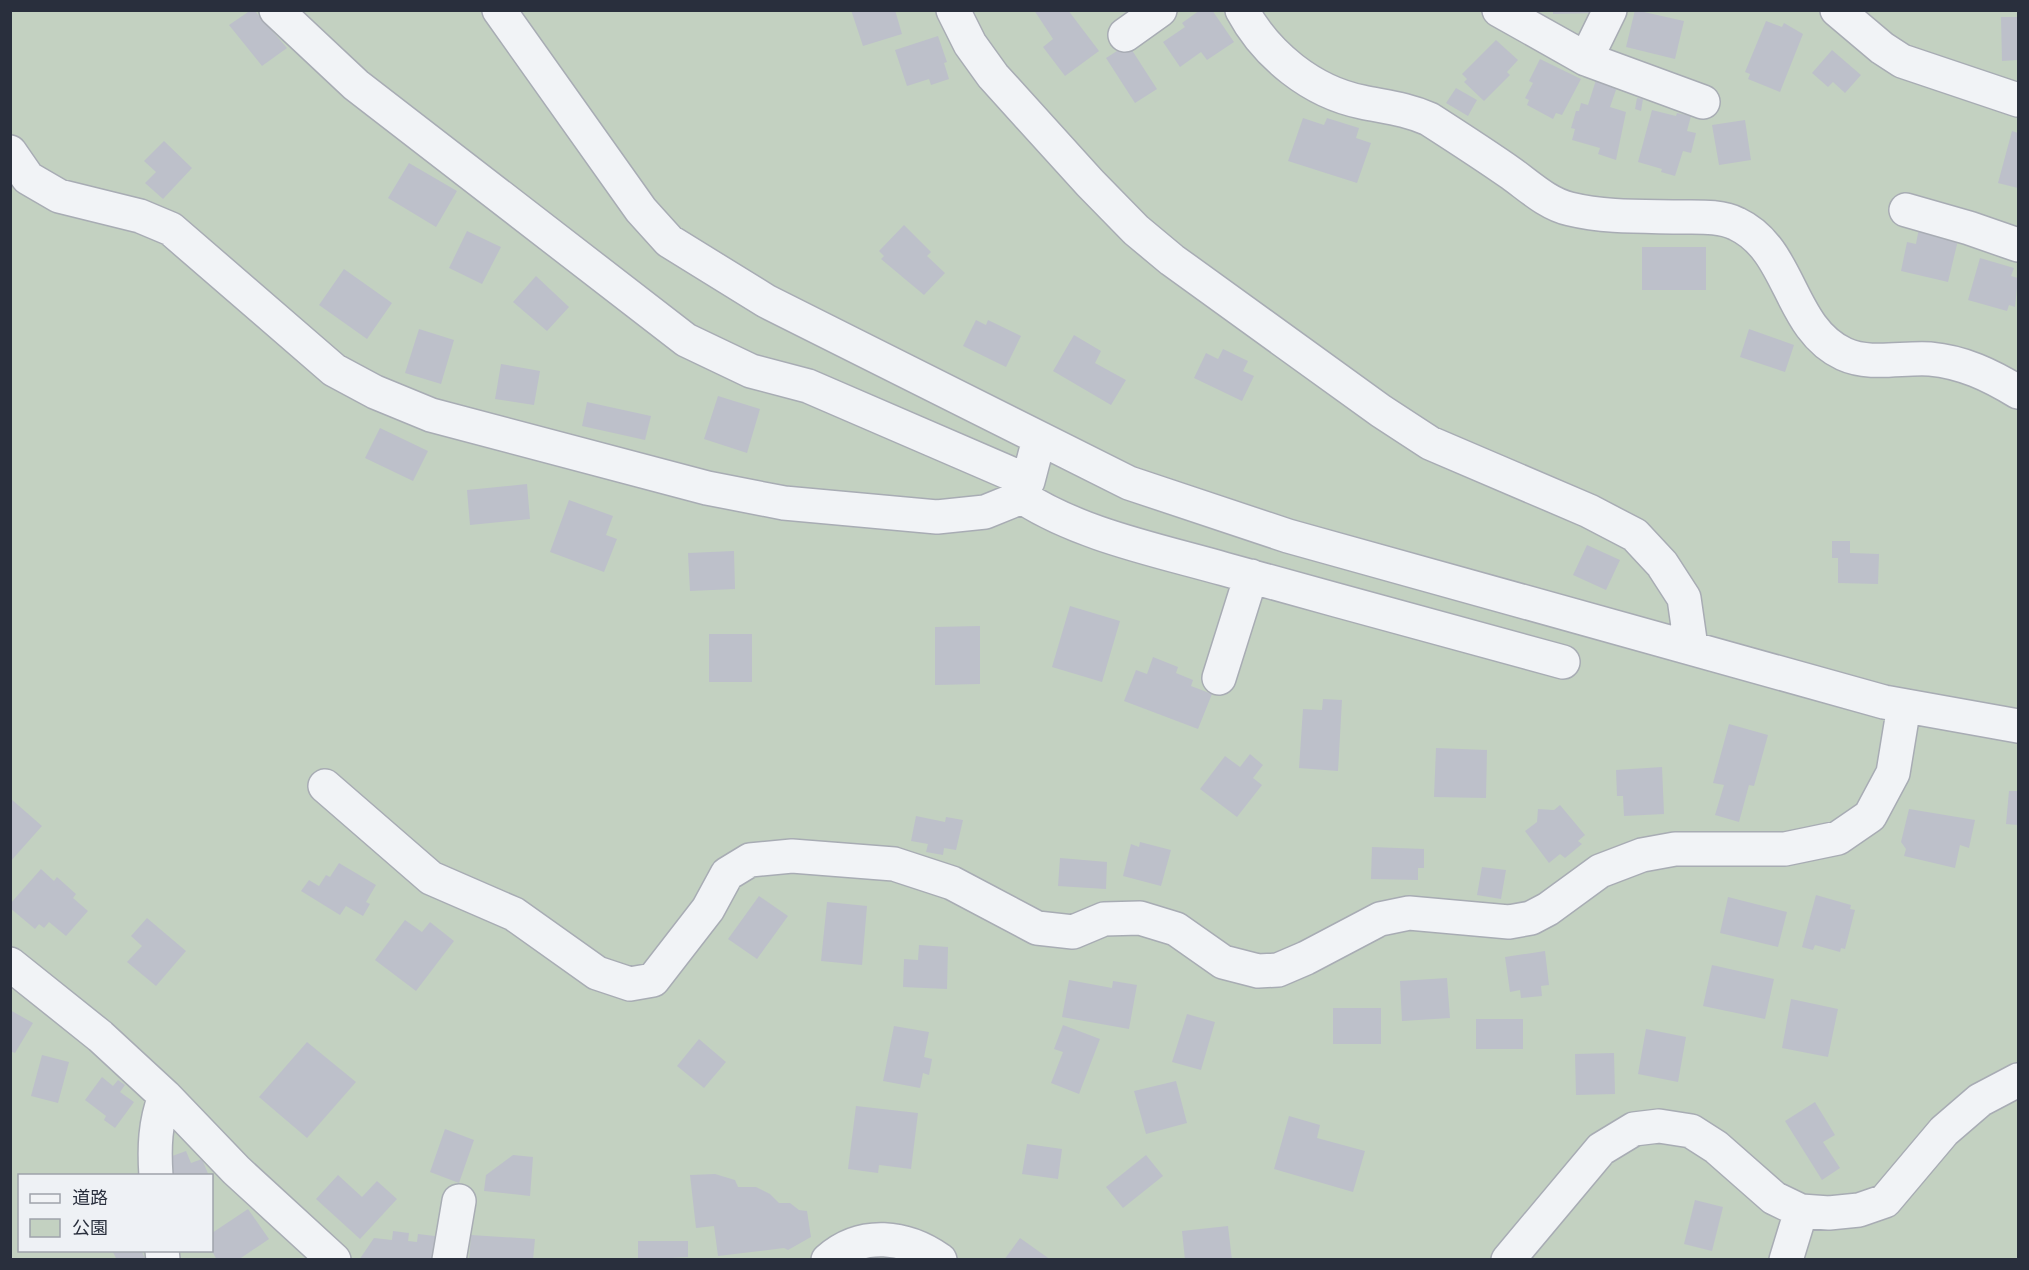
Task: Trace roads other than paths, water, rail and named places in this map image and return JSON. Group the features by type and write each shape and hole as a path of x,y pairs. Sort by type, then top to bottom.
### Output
{"street":[{"path":"276,10 356,85 686,340 751,371 808,386 1023,488 1041,509 1068,522 1251,576 1563,662"},
{"path":"499,10 641,210 669,241 766,301 1129,483 1288,536 1904,706 2019,726"},
{"path":"953,10 970,44 993,76 1090,183 1136,230 1172,260 1380,411 1430,443 1588,511 1635,535 1662,564 1684,598 1691,647"},
{"path":"1125,35 1160,10"},
{"path":"1242,10 1254,33 1299,75 1360,102 1409,110 1429,119 1539,195 1567,209 1608,215 1708,217 1736,223 1761,240 1778,265 1807,322 1824,340 1845,354 1866,360 1930,359 1973,367 2019,392"},
{"path":"1499,10 1586,58 1703,102"},
{"path":"1586,58 1610,10"},
{"path":"1840,12 1882,48 1902,61 2019,100"},
{"path":"10,152 28,178 59,196 140,216 171,229 334,370 375,392 431,415 707,488 784,503 937,517 985,512 1017,499 1023,488 1039,439"},
{"path":"1906,210 2019,245"},
{"path":"1219,678 1251,576"},
{"path":"325,786 431,879 514,914 597,973 630,984 653,980 708,909 727,874 750,860 792,856 894,864 952,883 1037,928 1073,932 1104,919 1140,918 1176,929 1223,962 1258,971 1278,970 1380,919 1408,913 1509,922 1531,918 1548,909 1600,871 1642,855 1674,849 1785,849 1838,838 1870,816 1893,773 1904,706"},
{"path":"10,964 100,1036 165,1096 236,1170 334,1260"},
{"path":"1508,1260 1570,1182 1600,1149 1634,1129 1659,1126 1691,1131 1716,1147 1774,1198 1801,1211 1829,1213 1859,1210 1885,1201 1944,1131 1980,1100 2019,1080"},
{"path":"156,1174 154,1141 165,1096"},
{"path":"449,1260 459,1201"},
{"path":"1786,1260 1801,1211"},
{"path":"828,1260 860,1242 896,1239 922,1248 940,1260"}]}
